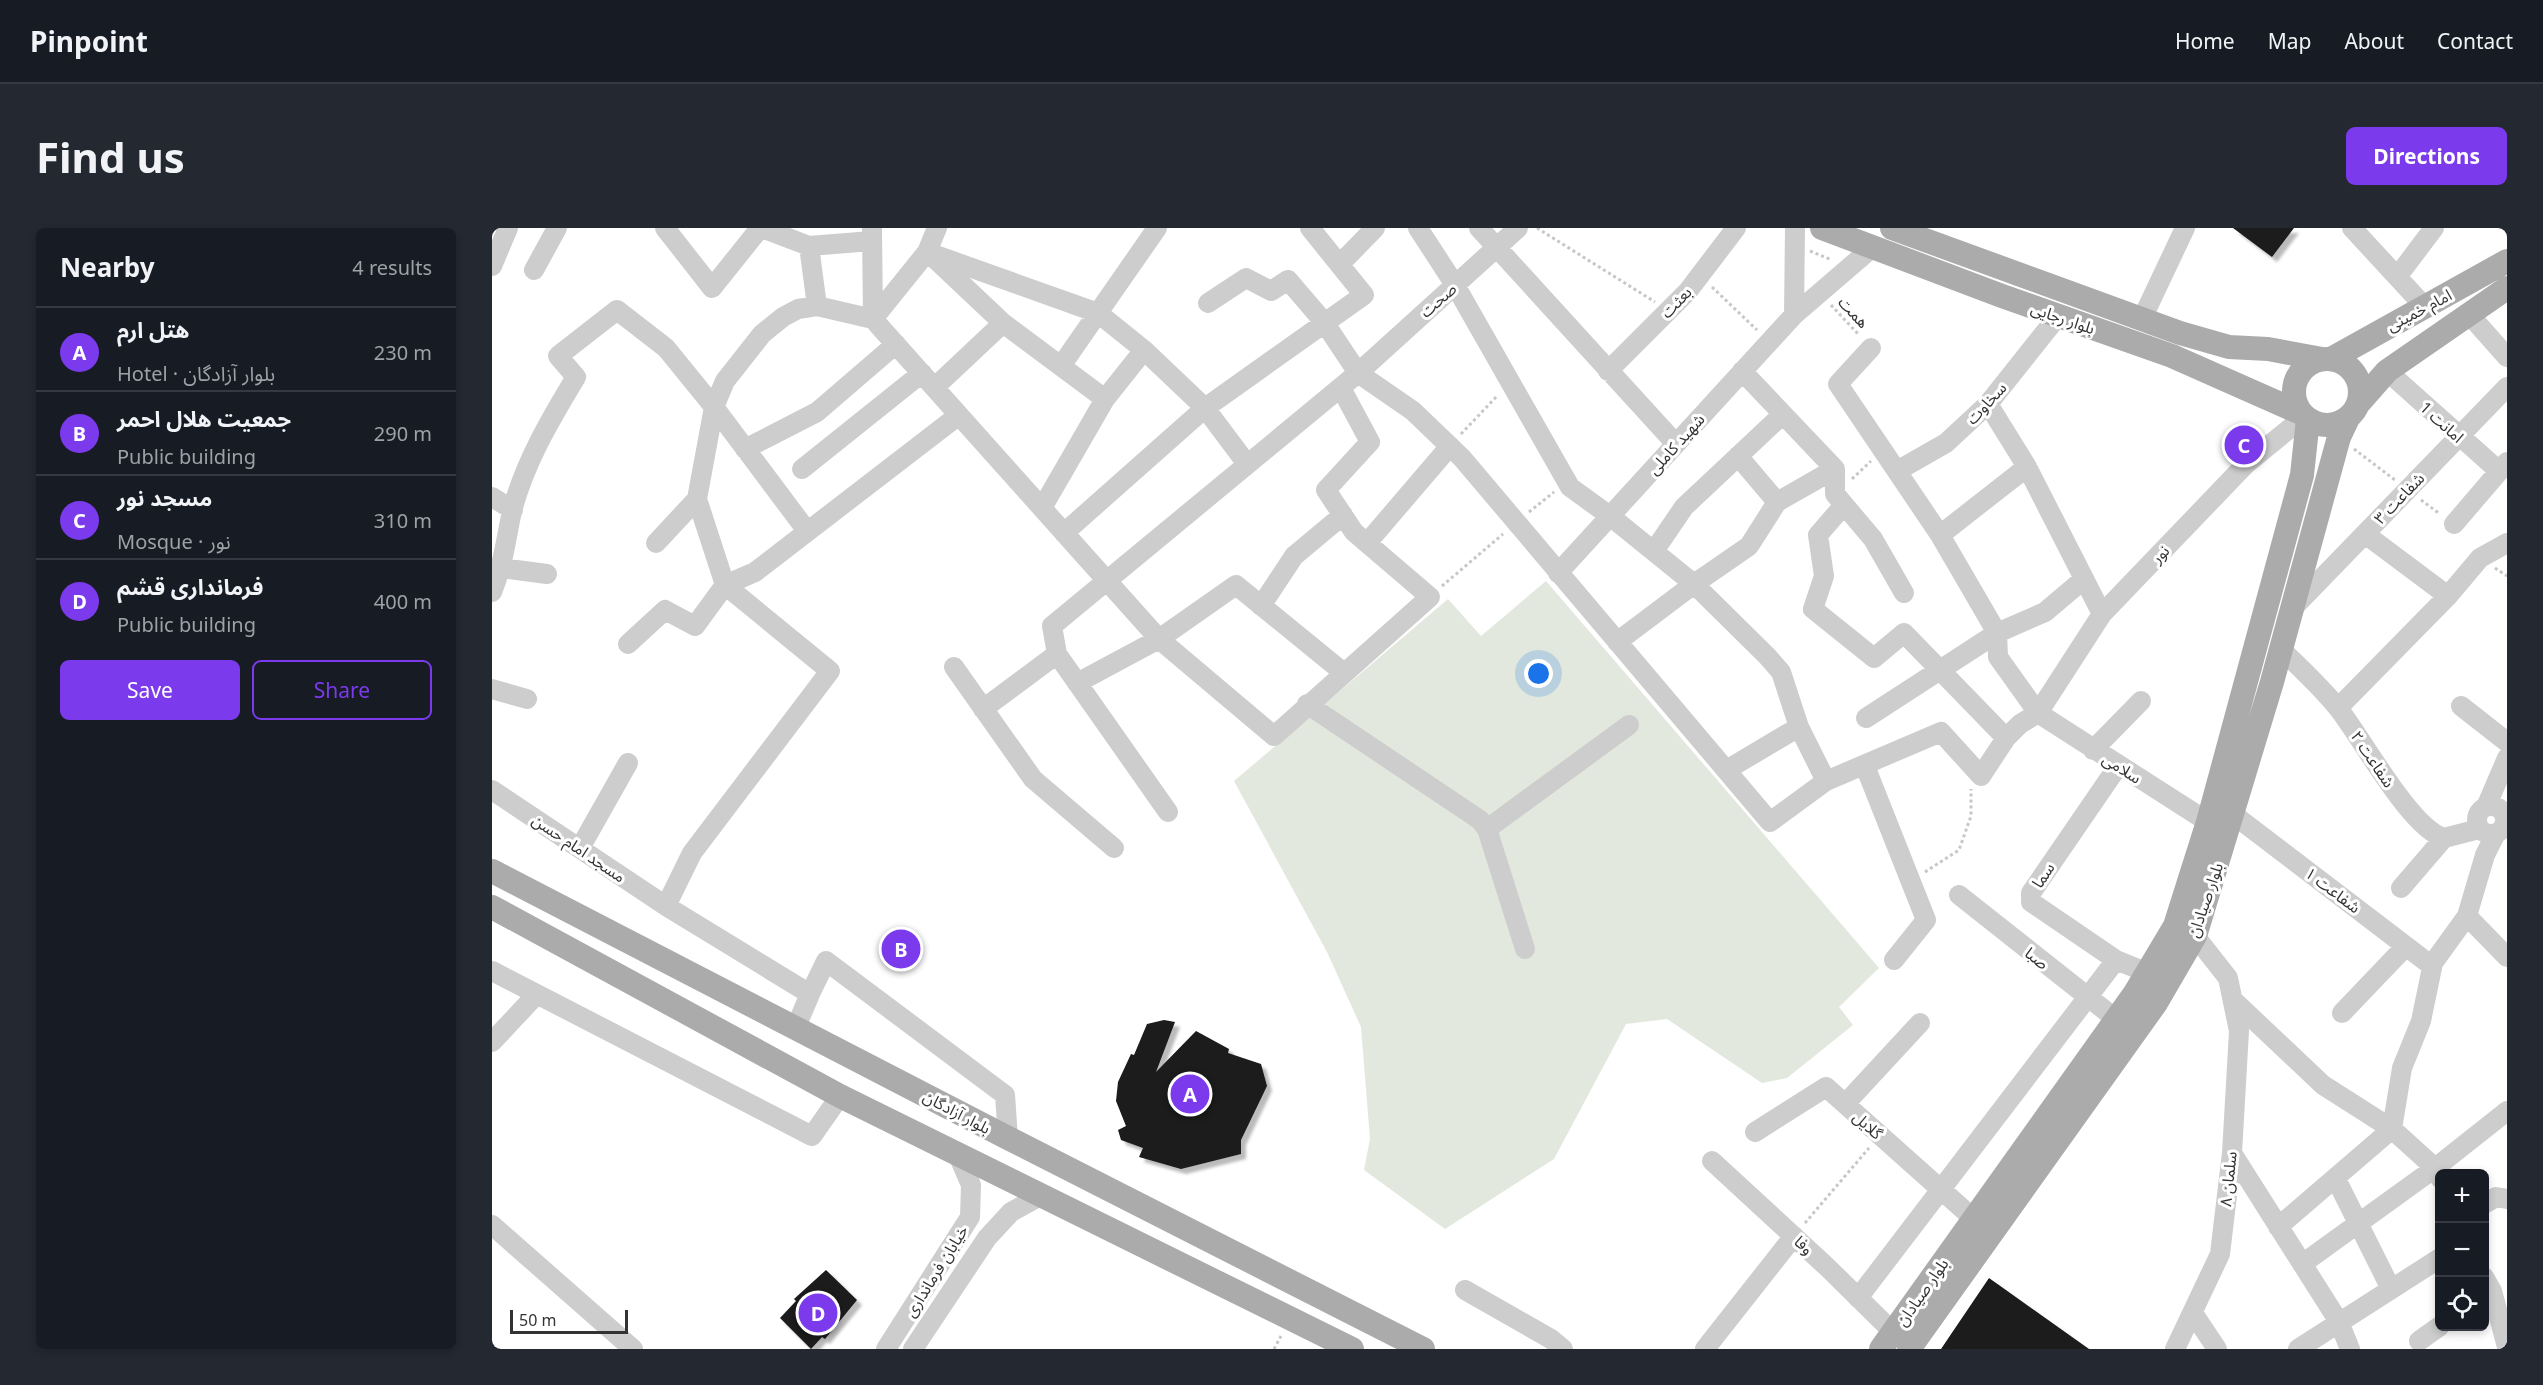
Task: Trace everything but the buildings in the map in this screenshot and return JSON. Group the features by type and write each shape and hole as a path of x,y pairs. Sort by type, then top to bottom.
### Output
{"main road":[{"name":"بلوار رجایی","path":"1822,228 2172,356 2305,416"},
{"name":"بلوار رجایی","path":"1892,228 2142,319 2229,347 2268,349 2326,359"},
{"name":"امام خمینی","path":"2326,359 2424,306 2453,293 2507,261"},
{"name":"امام خمینی","path":"2353,411 2387,372 2468,313 2507,288"},
{"path":"2326,359 2347,365 2358,378 2360,387 2353,411 2332,425 2315,423 2305,416 2294,397 2296,380 2306,366 2326,359"},
{"name":"بلوار صیادان","path":"1894,1343 2156,1003 2195,936 2234,815 2339,437 2353,411"},
{"name":"بلوار صیادان","path":"1894,1343 1974,1219 2148,973 2175,926 2208,822 2302,475 2305,416"},
{"name":"بلوار آزادگان","path":"492,871 1008,1138 1423,1349"},
{"path":"492,906 741,1044 840,1096 1352,1349"},
{"path":"741,1044 759,1009"},
{"path":"1364,1349 1375,1325"}],"street":[{"path":"492,266 508,228"},
{"path":"534,270 557,228"},
{"path":"665,228 712,288 761,228 809,246 872,234 873,320"},
{"path":"873,320 927,252 937,228"},
{"path":"1061,366 1156,228"},
{"path":"1064,533 1205,408 1364,295 1310,228"},
{"path":"1340,264 1375,228"},
{"path":"1418,228 1455,285 1567,482 1694,584 1781,672 1799,727 1826,781"},
{"path":"1479,228 1676,444"},
{"name":"صحت","path":"1057,654 1052,626 1341,388 1518,228"},
{"name":"بعثت","path":"1608,370 1699,276 1736,228"},
{"path":"2142,319 2185,228"},
{"path":"2352,228 2424,306"},
{"path":"2397,277 2434,228"},
{"path":"1794,315 1795,236"},
{"path":"809,246 817,306"},
{"name":"شهید کاملی","path":"1558,573 1794,315 1873,247"},
{"path":"927,252 1098,313 1144,350 1205,408 1247,464"},
{"path":"927,252 1003,323 1105,399"},
{"path":"1208,303 1246,278 1271,291 1288,280 1324,322 1358,373 1413,411 1450,446 1728,769 1770,822 1826,781 1941,732 1981,776 2006,738 2020,724 2038,713 1998,657 1997,633 1940,535 1838,384 1871,348"},
{"path":"666,906 692,853 830,670 725,585 697,499 714,407 725,381 742,355 762,334 783,317 798,309 817,306 846,311 873,320 1159,639 1274,736 1307,704 1430,597 1354,532 1326,490 1370,442 1341,388"},
{"path":"492,592 502,568 513,510 532,453 576,377 558,356 617,310 666,348 714,407 807,531"},
{"path":"2468,313 2507,357"},
{"name":"سخاوت","path":"1897,471 1946,443 1988,404 2058,316"},
{"path":"802,470 929,380 1003,323"},
{"path":"745,449 817,412 896,344"},
{"path":"1042,508 1105,399 1144,350"},
{"path":"1742,371 1835,469 1839,500 1873,539 1904,593"},
{"name":"امانت 1","path":"2387,372 2458,437 2503,467"},
{"name":"شفاعت ۳","path":"2292,609 2507,387"},
{"path":"1988,404 2027,467 2102,614"},
{"path":"628,644 665,610 695,626 725,585 755,572 959,414"},
{"path":"1654,551 1684,507 1783,414"},
{"name":"نور","path":"2038,713 2102,614 2246,464 2305,416"},
{"path":"1367,543 1450,446"},
{"path":"1738,456 1777,502"},
{"path":"1940,535 2027,467"},
{"path":"2454,524 2503,467"},
{"path":"1617,642 1749,546 1777,502 1835,469"},
{"path":"492,497 513,510"},
{"path":"656,543 697,499"},
{"path":"1839,500 1818,535 1824,576 1813,609 1874,658 1904,633 2006,738"},
{"path":"1261,606 1294,556 1343,515"},
{"path":"2365,534 2448,596"},
{"path":"2338,708 2448,596 2480,558 2507,543"},
{"path":"502,568 547,574"},
{"path":"1866,718 1997,633 2045,612 2084,579"},
{"path":"1077,683 1159,639 1236,585 1344,673"},
{"name":"شفاعت ۲","path":"2281,649 2338,708 2398,797 2432,832 2444,838"},
{"path":"983,709 1057,654 1168,812"},
{"path":"954,667 1033,779 1114,848"},
{"path":"492,689 527,699"},
{"path":"2093,750 2141,701"},
{"path":"1307,704 1480,820 1487,828 1526,950"},
{"path":"2461,706 2507,742"},
{"name":"سلامی","path":"2038,713 2208,822"},
{"path":"1487,828 1629,725"},
{"path":"1728,769 1799,727"},
{"path":"2278,1227 2392,1129 2402,1068 2421,1021 2432,966 2467,916 2485,855 2503,813 2498,808 2486,807 2507,758"},
{"path":"580,848 628,763"},
{"path":"1865,766 1926,920 1894,960"},
{"name":"سما","path":"2118,766 2031,893 2031,902 2116,960 2148,973"},
{"name":"مسجد امام حسن","path":"492,790 666,906 810,994"},
{"name":"شفاعت ۱","path":"2234,815 2432,966"},
{"path":"2401,888 2444,838 2497,827"},
{"name":"صبا","path":"1959,895 2116,1019"},
{"path":"2467,916 2507,957"},
{"name":"سلمان ۸","path":"2175,1349 2220,1254 2232,1153 2239,1031 2228,978 2195,936"},
{"path":"2342,1013 2406,946"},
{"path":"1858,1298 2116,960"},
{"path":"796,1027 826,961 1005,1095 1008,1138"},
{"path":"492,971 812,1136 840,1096"},
{"path":"492,1042 536,995"},
{"path":"2233,1000 2323,1085 2392,1129 2435,1171"},
{"path":"1845,1104 1920,1023"},
{"name":"گلایل","path":"1755,1132 1826,1087 1974,1219"},
{"path":"2442,1169 2507,1111"},
{"path":"2232,1153 2339,1322 2350,1349"},
{"name":"خیابان فرمانداری","path":"886,1349 970,1217 971,1185 958,1155"},
{"name":"وفا","path":"1712,1161 1858,1298 1894,1343"},
{"path":"2302,1264 2358,1224 2435,1174"},
{"path":"2336,1179 2391,1289"},
{"name":"خیابان فرمانداری","path":"913,1349 987,1238 1011,1212 1040,1196"},
{"path":"2489,1201 2496,1197 2507,1199"},
{"path":"492,1226 633,1349"},
{"path":"1705,1349 1794,1236"},
{"path":"2298,1349 2435,1261"},
{"path":"1465,1290 1551,1339 1563,1349"},
{"path":"2489,1294 2507,1347"},
{"path":"2193,1313 2217,1349"},
{"path":"2419,1341 2435,1330"}],"path":[{"path":"1537,228 1668,310"},
{"path":"1795,236 1850,267"},
{"path":"1699,276 1770,342"},
{"name":"همت","path":"1820,293 1871,348"},
{"path":"1450,446 1510,383"},
{"path":"1839,500 1883,451"},
{"path":"1430,597 1515,523 1567,482"},
{"path":"1911,880 1959,850 1971,816 1969,791 1981,776"},
{"path":"1794,1236 1880,1135"}],"shaded area":[{"path":"1546,581 1879,968 1839,1007 1853,1025 1787,1078 1762,1083 1667,1019 1626,1024 1554,1159 1445,1229 1364,1170 1370,1139 1361,1027 1327,952 1234,781 1448,599 1481,636"}],"place":[{"name":"مسجد نور","path":"2244,445"},
{"name":"جمعیت هلال احمر","path":"901,949"},
{"name":"هتل ارم","path":"1190,1094"},
{"name":"فرمانداری قشم","path":"818,1313"}]}
